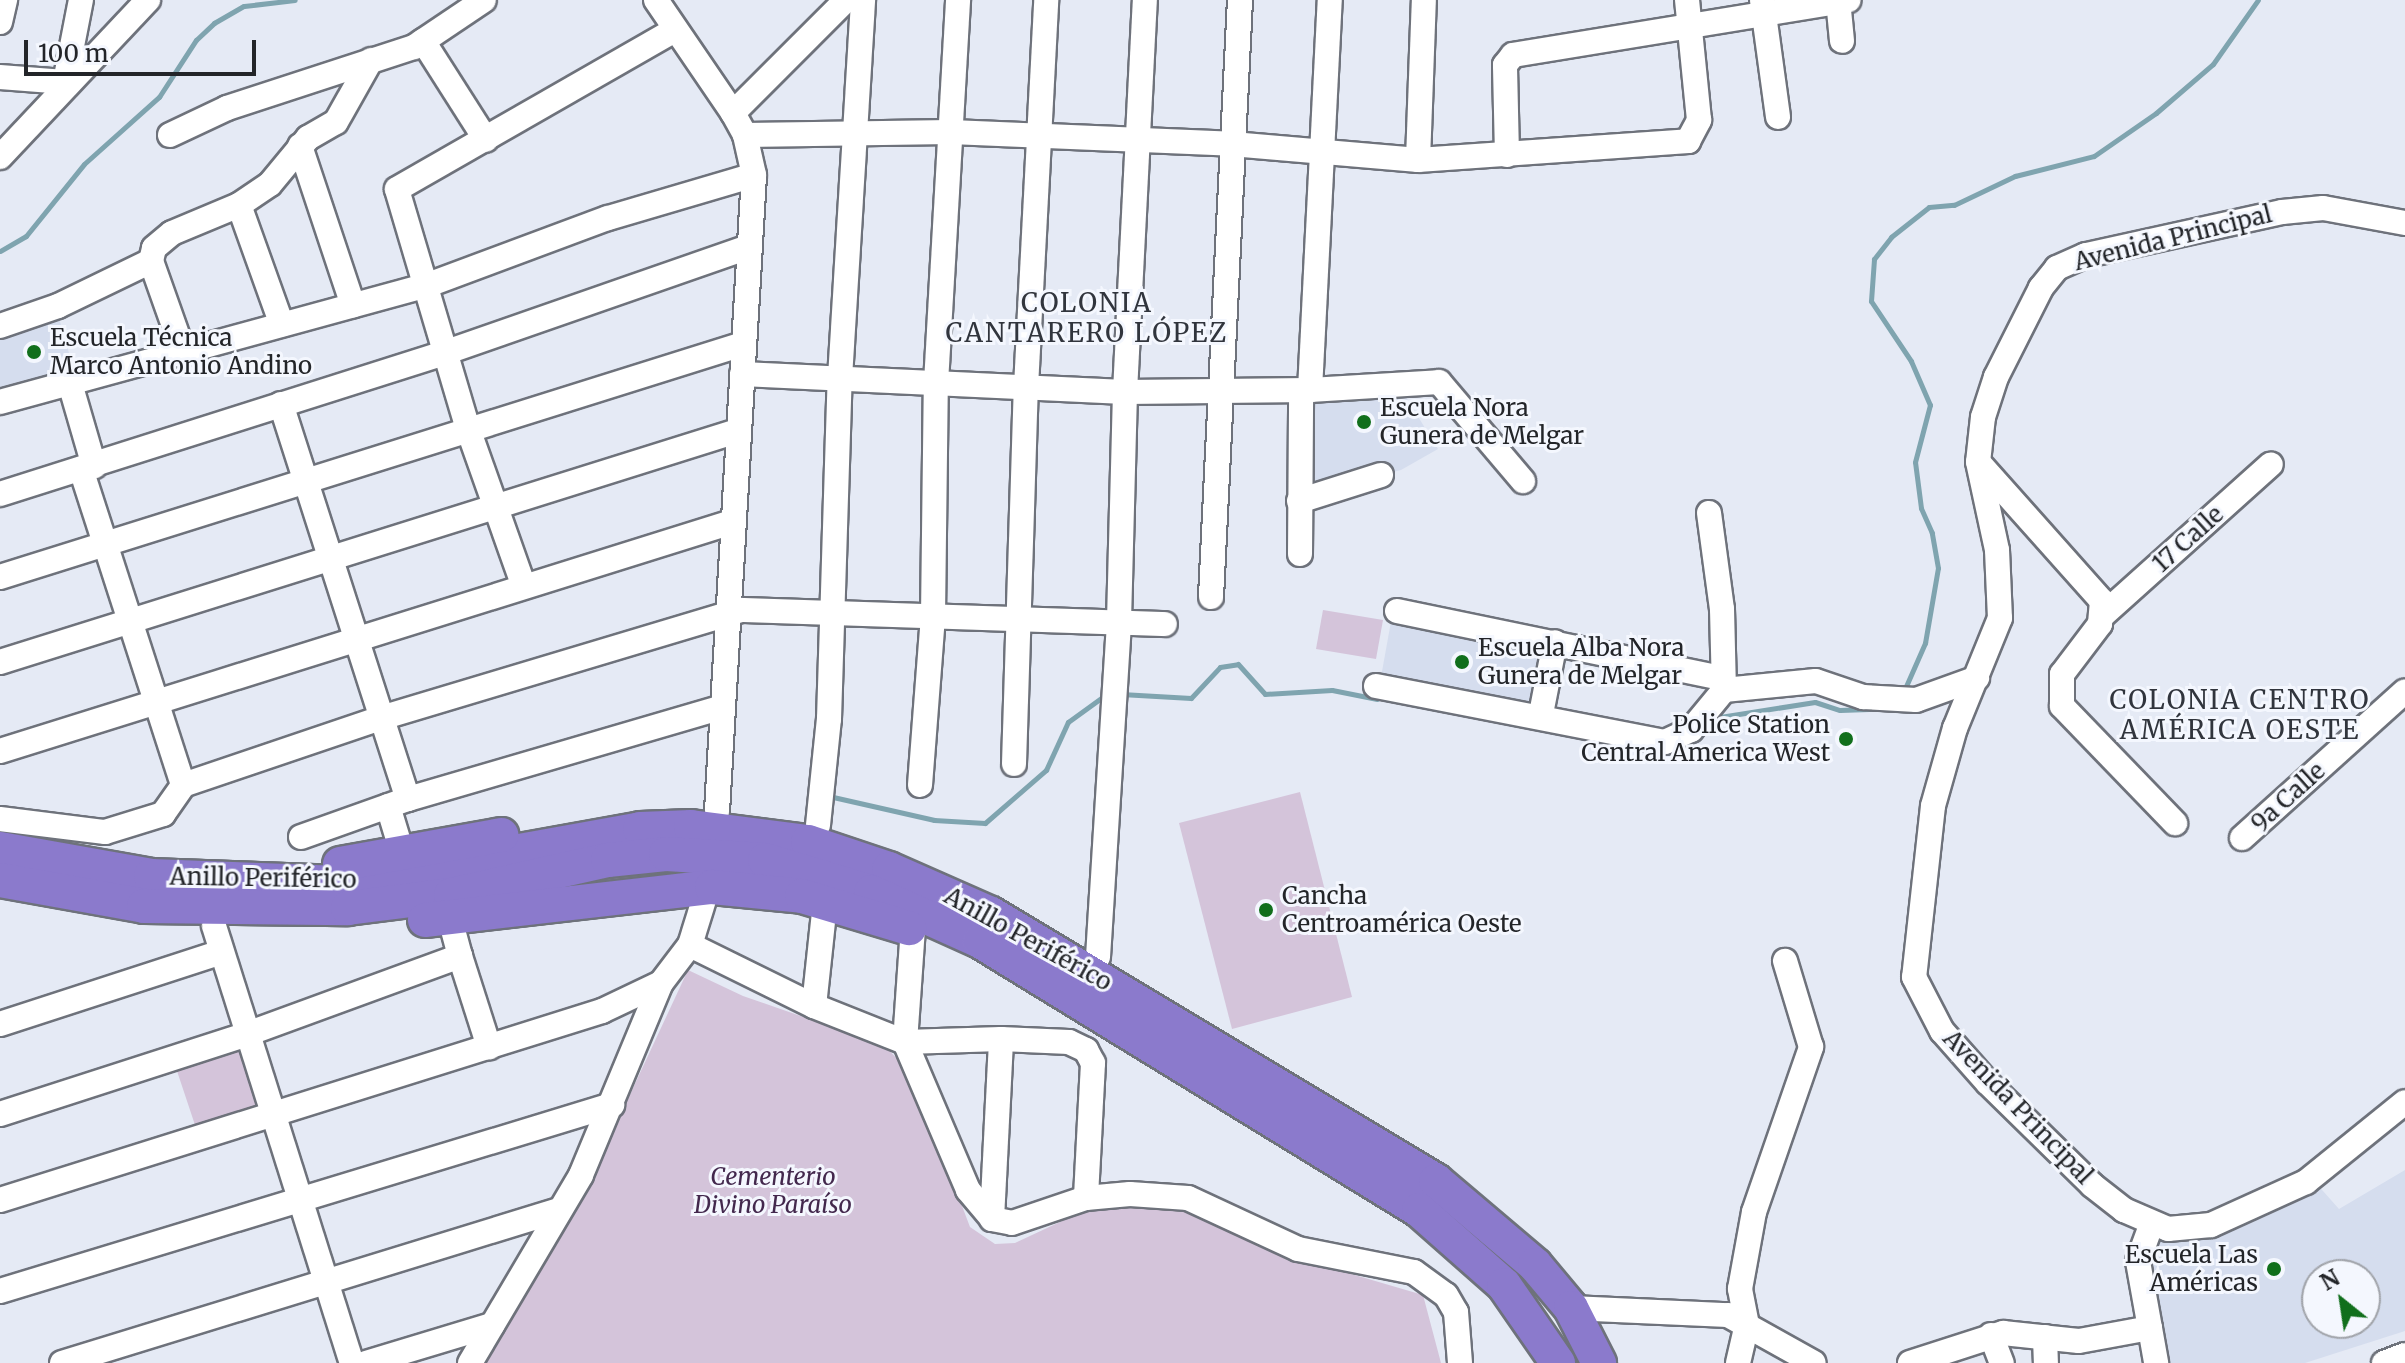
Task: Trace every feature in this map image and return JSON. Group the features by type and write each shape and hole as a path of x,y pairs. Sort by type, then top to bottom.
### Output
{"highway":[{"path":"265,881 401,849 717,808 818,825 967,882 1098,957 1156,993 1193,1053"},
{"name":"Anillo Periférico","path":"0,849 129,873 341,883 423,872 640,829 751,832 808,842 935,888 991,914 1193,1053 1419,1210 1504,1285 1558,1363"},
{"name":"Anillo Periférico","path":"0,880 144,906 348,908 451,895 608,860 666,854 765,860 926,914 1436,1181 1535,1265 1571,1308 1599,1363"},
{"path":"144,906 218,939 450,918 712,876 825,903 941,939 1116,1041 1193,1053"}],"street":[{"path":"0,22 5,0"},
{"path":"65,82 81,0"},
{"path":"0,157 65,82 148,0"},
{"path":"170,135 227,108 423,41 484,0"},
{"path":"656,0 733,113 745,135 754,175 717,808"},
{"path":"733,113 846,0"},
{"path":"818,825 834,610 840,378 863,0"},
{"path":"920,785 933,616 936,383 958,0"},
{"path":"1014,764 1022,620 1026,387 1043,136 1046,0"},
{"path":"1098,957 1119,621 1125,392 1145,0"},
{"path":"1211,597 1240,0"},
{"path":"1300,554 1299,501 1325,155 1330,0"},
{"path":"1418,160 1424,0"},
{"path":"745,135 951,132 1232,144 1325,155 1418,160 1688,141 1699,120 1687,0"},
{"path":"1507,155 1505,65 1513,55 1691,26 1763,8 1842,1 1842,41"},
{"path":"1763,8 1778,117"},
{"path":"523,584 468,429 397,189 675,30"},
{"path":"423,41 486,140"},
{"path":"184,354 151,261 154,248 172,233 239,205 270,184 300,146 336,122 371,60"},
{"path":"0,77 65,82"},
{"path":"300,146 353,305"},
{"path":"0,402 69,380 184,354 425,286 608,218 754,175"},
{"path":"239,205 282,325"},
{"name":"Avenida Principal","path":"2405,223 2323,208 2282,212 2086,255 2057,268 2027,311 1996,377 1978,462 1997,550 2001,609 1977,678 1955,728 1933,806 1914,977 1942,1031 1988,1083 2092,1185 2152,1223 2168,1229 2211,1225 2306,1182 2405,1102"},
{"name":"Avenida Principal","path":"2374,217 2405,234"},
{"path":"0,494 447,352 748,247"},
{"path":"0,326 58,306 151,261"},
{"path":"0,577 743,344"},
{"path":"742,374 1125,392 1306,390 1439,382 1523,481"},
{"path":"69,380 107,544 183,785"},
{"path":"281,404 381,718 398,803 401,849"},
{"path":"0,662 737,431"},
{"path":"1978,462 2102,601 2104,614"},
{"name":"17 Calle","path":"2175,823 2062,706 2062,674 2104,614 2271,464"},
{"path":"1299,501 1381,475"},
{"path":"1376,686 1541,714 1665,742 1691,730 1722,684 1722,609 1709,513"},
{"path":"0,751 523,584 732,522"},
{"path":"0,819 105,832 163,814 183,785 381,718 756,608 1165,624"},
{"path":"1397,611 1555,642 1722,684 1816,681 1886,700 1916,700 1977,678"},
{"path":"1541,714 1555,642"},
{"name":"9a Calle","path":"2242,838 2405,691"},
{"path":"301,837 398,803 722,707"},
{"path":"105,832 106,848 129,873"},
{"path":"470,1363 581,1175 661,983 690,945 712,876"},
{"path":"814,1006 825,903"},
{"path":"450,918 489,1047"},
{"path":"913,929 905,1042 968,1190 992,1219 1012,1223 1086,1198 1130,1194 1188,1198 1298,1249 1414,1272 1446,1295 1456,1312 1460,1363"},
{"path":"0,1024 218,939 273,1115 303,1199 352,1363"},
{"path":"690,945 814,1006 905,1042 1001,1039 1069,1042 1086,1050 1093,1063 1086,1198"},
{"path":"0,1114 247,1034 460,956"},
{"path":"1738,1363 1747,1325 1740,1289 1754,1212 1811,1047 1785,961"},
{"path":"0,1200 602,1011 661,983"},
{"path":"992,1219 1001,1039"},
{"path":"0,1291 612,1105"},
{"path":"62,1363 559,1210"},
{"path":"2152,1223 2138,1261 2156,1363"},
{"path":"1571,1308 1706,1310 1747,1325 1814,1363"},
{"path":"366,1363 492,1325"},
{"path":"1910,1363 1991,1335 2079,1341 2150,1328"},
{"path":"1991,1335 2002,1363"},
{"path":"2045,1337 2046,1363"},
{"path":"2384,1363 2405,1355"}],"shaded area":[{"name":"Escuela Técnica Marco Antonio Andino","path":"57,311 75,374 0,397 0,330"},
{"name":"Escuela Nora Gunera de Melgar","path":"1401,389 1438,449 1401,470 1305,494 1306,395"},
{"name":"Escuela Alba Nora Gunera de Melgar","path":"1392,616 1544,647 1532,704 1381,677"},
{"name":"Escuela Las Américas","path":"2405,1170 2405,1331 2381,1339 2381,1259 2301,1259 2301,1339 2380,1339 2305,1363 2163,1363 2142,1262 2153,1231 2315,1182 2339,1209"}],"green space":[{"path":"1323,610 1383,620 1376,659 1316,649"},
{"name":"Cancha Centroamérica Oeste","path":"1300,792 1352,997 1232,1029 1179,823"},
{"name":"Cementerio Divino Paraíso","path":"688,970 743,996 884,1045 901,1063 931,1124 970,1227 995,1244 1015,1243 1092,1207 1188,1209 1290,1256 1423,1295 1441,1363 483,1363 585,1191"},
{"path":"240,1050 260,1111 197,1131 177,1071"}],"waterway":[{"path":"0,251 26,236 84,164 159,97 196,40 214,23 244,6 295,0"},
{"path":"1903,693 1925,643 1938,568 1932,533 1921,508 1915,462 1930,405 1911,361 1871,301 1874,259 1891,237 1929,207 1954,205 2015,176 2094,156 2156,113 2213,64 2258,0"},
{"path":"1121,694 1191,698 1220,667 1238,664 1265,694 1332,690 1377,699"},
{"path":"833,797 934,820 985,823 1046,770 1068,722 1108,693"},
{"path":"1720,717 1815,702 1840,710 1876,709"}],"place":[{"name":"Escuela Técnica Marco Antonio Andino","path":"34,352"},
{"name":"Escuela Nora Gunera de Melgar","path":"1364,422"},
{"name":"Escuela Alba Nora Gunera de Melgar","path":"1462,662"},
{"name":"Police Station Central America West","path":"1846,739"},
{"name":"Cancha Centroamérica Oeste","path":"1266,910"},
{"name":"Escuela Las Américas","path":"2274,1269"}],"district":[{"name":"COLONIA CANTARERO LÓPEZ","path":"1087,318"},
{"name":"COLONIA CENTRO AMÉRICA OESTE","path":"2240,715"}]}
